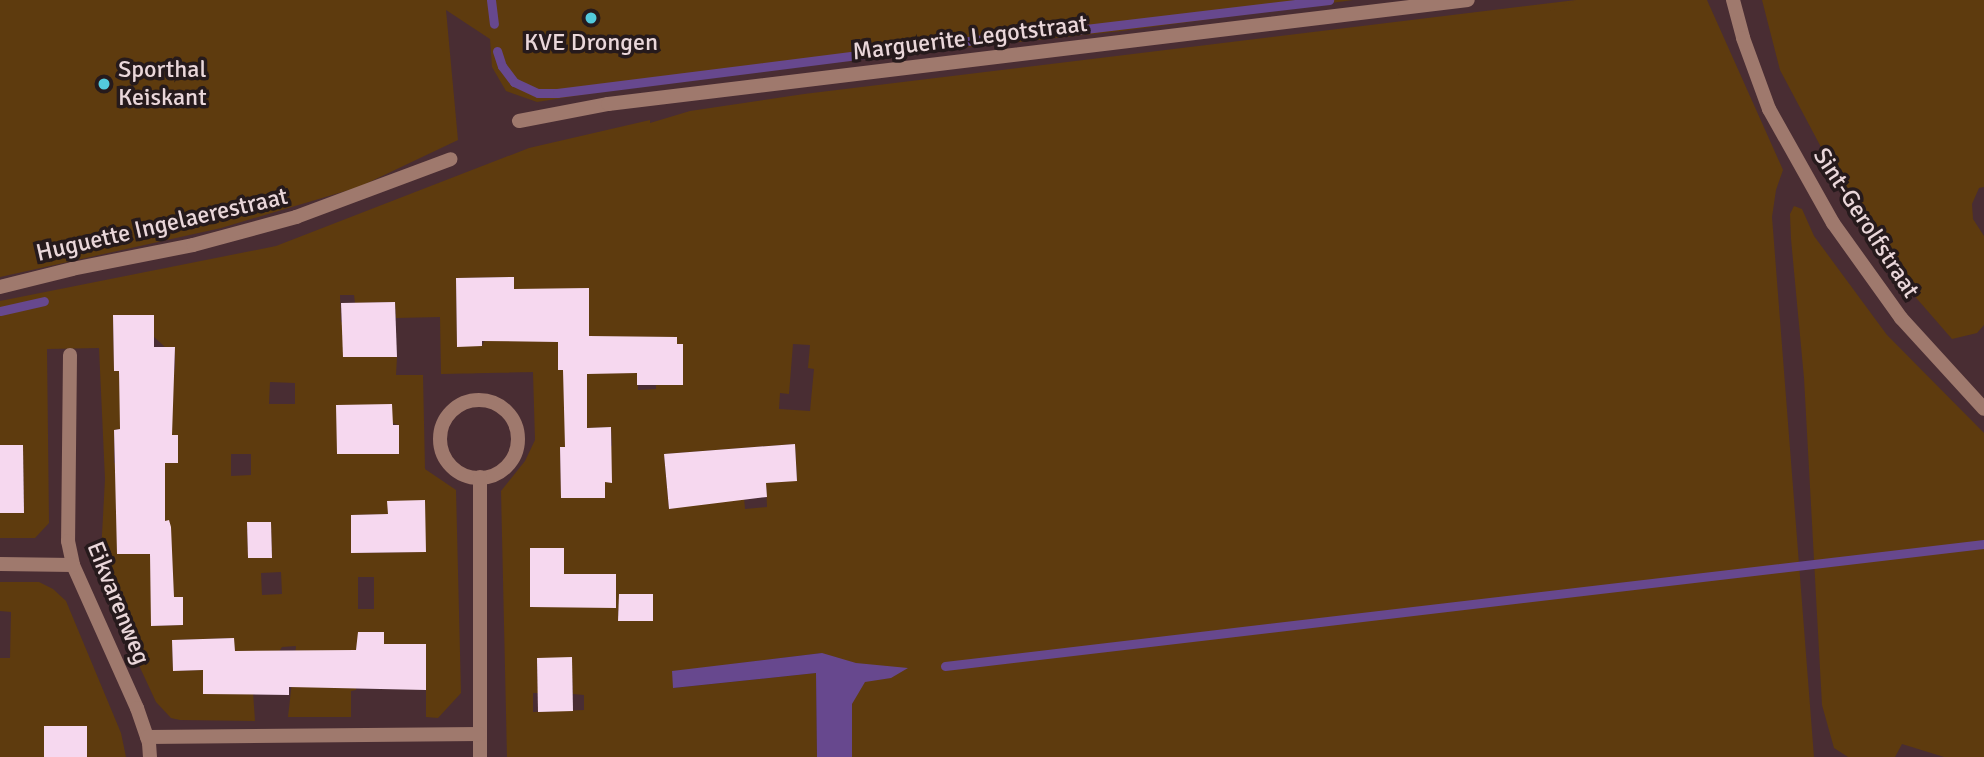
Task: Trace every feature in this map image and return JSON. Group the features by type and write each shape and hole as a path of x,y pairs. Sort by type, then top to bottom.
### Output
{"street":[{"name":"Marguerite Legotstraat","path":"519,121 622,102 1468,0"},
{"name":"Sint-Gerolfstraat","path":"1732,0 1769,109 1833,223 1901,318 1984,409"},
{"name":"Huguette Ingelaerestraat","path":"0,287 72,269 193,245 296,217 450,159"},
{"name":"Eikvarenweg","path":"70,355 68,541 74,565 147,737 150,757"},
{"path":"483,400 496,404 512,417 519,437 517,451 511,463 502,472 480,477 471,478 448,464 440,444 446,418 457,406 483,400"},
{"path":"480,477 480,757"},
{"path":"0,565 74,565"},
{"path":"147,737 479,734"}],"shaded area":[{"path":"0,0 1353,0 1122,31 707,75 537,102 506,91 492,67 490,39 446,10 458,140 359,187 221,228 0,277"},
{"path":"1576,0 1707,0 1783,170 1776,190 1772,217 1814,757 841,757 822,653 672,672 674,688 816,673 817,757 507,757 501,491 525,461 535,440 533,372 441,374 440,317 396,318 395,302 355,303 354,295 340,295 341,322 347,322 343,357 397,357 396,375 423,375 425,469 456,490 461,693 438,718 426,717 426,644 384,644 384,633 368,648 356,648 356,690 351,691 351,717 288,717 296,646 282,647 253,692 255,721 180,720 171,718 156,702 111,605 100,572 105,479 99,348 47,349 49,523 35,538 0,538 0,513 24,513 23,445 0,445 0,301 276,246 529,148 650,120 650,123 690,111 804,94","holes":["514,277 482,346 457,346 456,278","589,289 589,339 569,370 558,370 558,342 550,342","113,315 154,315 154,337 165,347 175,347 175,370 114,371","793,344 810,345 808,368 814,369 810,411 779,409 780,393 789,394","655,360 656,389 638,390 637,361","270,382 295,383 295,404 269,404","337,405 398,425 399,453 337,454","120,407 172,407 172,435 178,436 178,462 114,463 114,430 120,429","587,413 587,428 611,427 612,446 605,447 605,498 561,498 560,447 576,447 565,414","795,444 797,480 766,483 767,507 745,509 743,485 669,509 664,454","231,454 251,454 251,475 231,476","165,499 165,521 169,521 169,526 117,503","388,501 425,501 425,552 351,553 351,515 388,514","271,522 272,557 248,558 247,523","530,548 564,548 564,574 616,574 531,607","281,572 282,594 262,595 261,573","358,577 374,577 374,609 358,609","619,594 652,594 618,620","183,598 183,625 151,626","234,638 235,693 204,694 203,670 173,671 172,640","571,658 573,694 584,695 584,710 533,712 533,693 538,693 537,659"]},
{"path":"1762,0 1984,0 1984,187 1979,188 1972,204 1973,219 1984,236 1984,325 1977,333 1952,339 1905,285 1848,198 1780,70"},
{"path":"1794,206 1802,209 1814,236 1887,335 1984,433 1984,757 1944,757 1902,744 1895,757 1848,757 1834,748 1822,705 1804,378 1791,239 1790,214"},
{"path":"0,582 39,582 53,589 66,601 121,733 126,757 87,757 87,727 44,757 0,757 0,658 10,658 11,612 0,611"},
{"path":"822,653 856,663 908,668 891,678 865,682 852,704 852,757 817,757 816,673 673,688 672,671"}],"building":[{"path":"514,277 514,289 589,288 589,336 677,337 677,344 683,344 683,385 637,385 637,373 587,374 587,428 611,427 612,483 605,482 605,498 561,498 560,447 565,447 563,370 558,370 558,342 482,341 482,346 457,347 456,278"},
{"path":"395,302 397,357 343,357 341,303"},
{"path":"113,315 154,315 154,347 175,347 172,435 178,435 178,463 165,463 165,521 169,520 171,527 174,597 183,597 183,625 151,626 150,554 117,554 114,430 120,429 119,371 114,371"},
{"path":"392,404 393,425 399,425 399,454 337,454 336,405"},
{"path":"795,444 797,481 766,483 767,497 669,509 664,454"},
{"path":"0,445 23,445 24,513 0,513"},
{"path":"425,500 426,552 351,553 351,515 388,514 387,501"},
{"path":"247,522 271,522 272,558 248,558"},
{"path":"530,548 564,548 564,574 616,574 616,608 530,607"},
{"path":"619,594 653,594 653,621 618,621"},
{"path":"358,632 384,632 384,644 426,644 426,690 289,687 289,695 203,694 203,670 173,671 172,640 234,638 235,651 356,650"},
{"path":"572,657 573,711 538,712 537,658"},
{"path":"44,726 87,726 87,757 44,757"}],"waterway":[{"path":"491,0 494,24"},
{"path":"1077,30 1329,0"},
{"path":"497,51 502,66 514,82 538,93 557,93 1041,32"},
{"path":"0,311 44,301"},
{"path":"945,666 1984,544"}],"place":[{"name":"KVE Drongen","path":"591,18"},
{"name":"Sporthal Keiskant","path":"104,84"}]}
